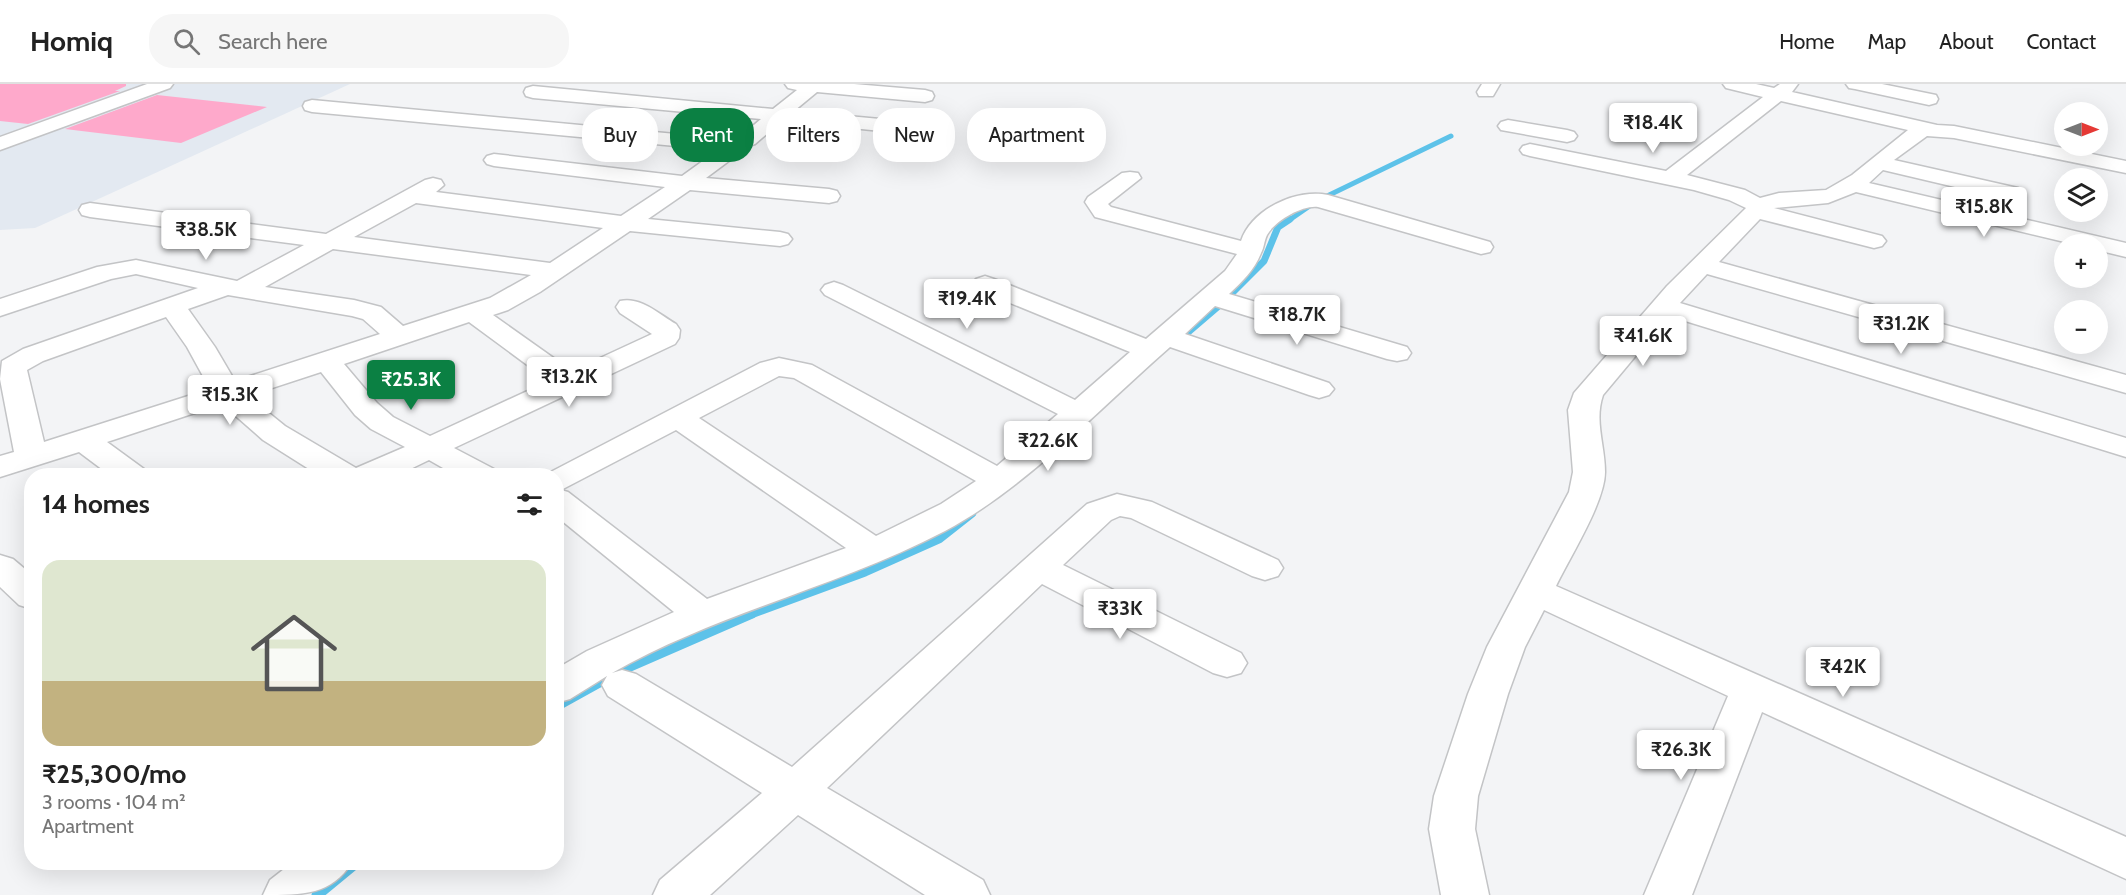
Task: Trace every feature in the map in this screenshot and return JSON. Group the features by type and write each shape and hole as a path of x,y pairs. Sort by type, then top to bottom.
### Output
{"street":[{"path":"0,144 164,84"},
{"path":"1732,84 1785,89 1930,129 2126,167"},
{"path":"1855,84 1929,99"},
{"path":"786,108 807,85 925,96"},
{"path":"481,122 539,88 766,114"},
{"path":"1670,178 1785,89"},
{"path":"312,106 670,140"},
{"path":"1508,126 1583,139"},
{"path":"1465,895 1452,829 1456,796 1488,694 1506,647 1587,492 1589,472 1583,410 1589,393 1663,306 1758,208 1774,200 1830,196 1852,185 1918,132 1930,129"},
{"path":"1530,150 1726,191 1758,208 1874,241"},
{"path":"1670,156 1692,161"},
{"path":"494,160 686,183 829,196"},
{"path":"0,466 475,314 518,296 715,162"},
{"path":"1879,163 2010,193"},
{"path":"1130,178 1100,197 1096,202 1102,212 1250,250"},
{"path":"31,456 12,367 33,355 172,306 233,289 332,240 437,182"},
{"path":"1852,185 2126,250"},
{"path":"413,196 626,224 780,240"},
{"path":"564,683 636,642 873,550 933,523 972,500 1078,413 1234,276 1250,250 1255,235 1265,222 1297,202 1310,199 1481,247"},
{"path":"90,210 332,240 555,272"},
{"path":"1702,265 2126,384"},
{"path":"0,308 106,273 136,267 233,289 363,311 372,314 399,337"},
{"path":"985,284 1157,343 1319,389"},
{"path":"834,290 1078,413"},
{"path":"1210,296 1397,353"},
{"path":"172,306 201,347 227,393 274,433 331,468"},
{"path":"1663,306 2126,448"},
{"path":"386,468 665,338 666,330 629,307"},
{"path":"475,314 569,382"},
{"path":"327,361 366,408 382,423 468,468"},
{"path":"564,477 770,369 789,368 802,371 998,480"},
{"path":"678,418 873,550"},
{"path":"83,440 122,468"},
{"path":"564,505 703,616"},
{"path":"676,895 796,790 1099,512 1117,505 1140,509 1265,568"},
{"path":"0,567 24,589"},
{"path":"1038,567 1227,663"},
{"path":"1535,591 2126,859"},
{"path":"622,685 966,895"},
{"path":"1668,895 1751,689"},
{"path":"287,895 319,870"}],"shaded area":[{"path":"0,84 350,84 35,228 0,230"}],"building":[{"path":"0,84 126,84 126,86 115,91 120,91 28,124 0,121"},
{"path":"157,95 267,107 181,143 65,129"}],"waterway":[{"path":"1323,198 1451,136"},
{"path":"1288,221 1314,203"},
{"path":"1227,298 1264,261 1278,227 1290,219"},
{"path":"1180,339 1222,303"},
{"path":"748,615 865,572 939,539 972,513"},
{"path":"564,702 621,670 752,613"},
{"path":"317,895 347,870"}]}
